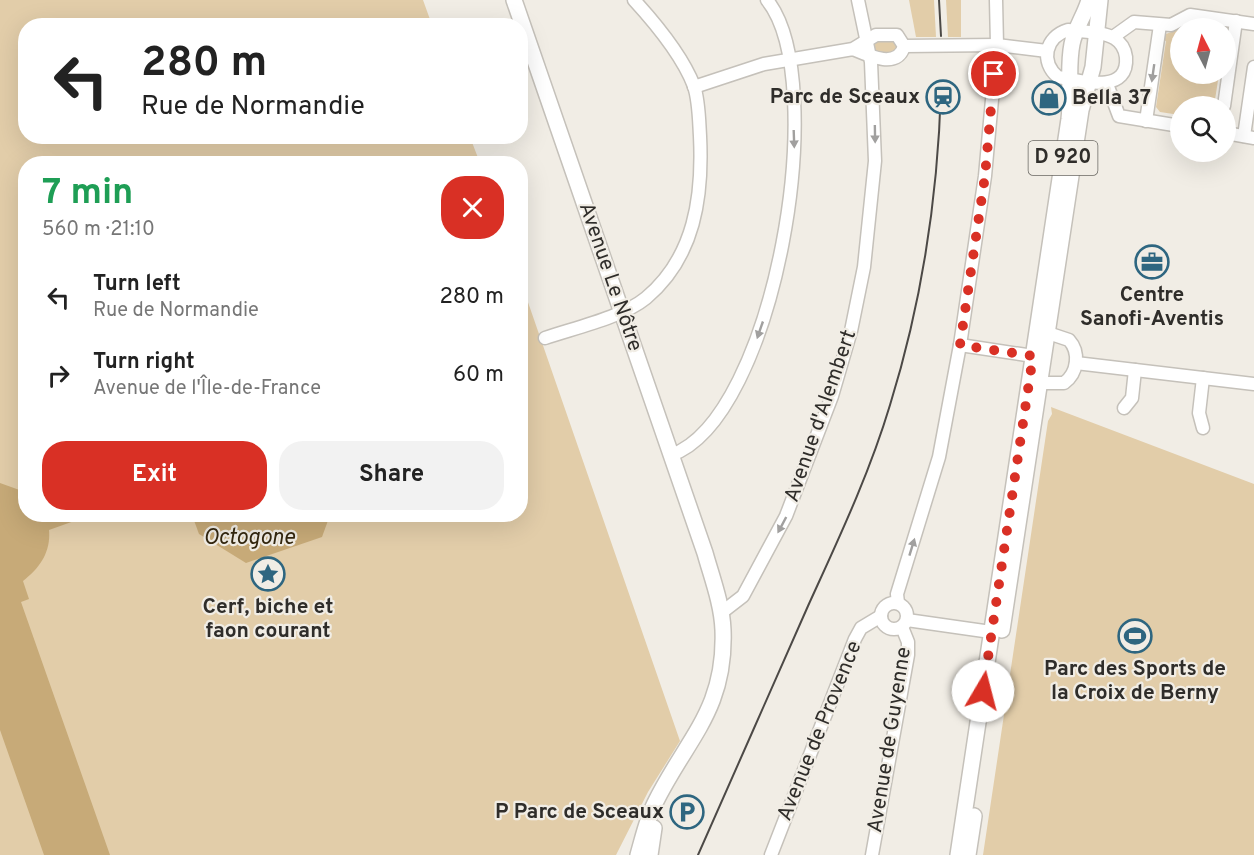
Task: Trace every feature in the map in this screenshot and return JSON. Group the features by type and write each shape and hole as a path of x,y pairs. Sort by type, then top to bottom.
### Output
{"main road":[{"name":"Avenue Le Nôtre","path":"514,0 520,18"},
{"name":"D 920","path":"958,855 1069,119 1069,75 1076,31 1089,0"},
{"name":"D 920","path":"968,855 1081,110 1105,36 1100,0"},
{"name":"Avenue Le Nôtre","path":"528,40 725,610"},
{"path":"638,855 656,802 700,731 716,693 722,660 725,610"},
{"path":"650,855 654,825 663,802 710,725 721,695 730,641 725,610"}],"street":[{"path":"545,338 622,311 644,300 662,284 679,261 691,236 698,205 702,164 694,87 666,40 634,0"},
{"path":"671,455 691,446 724,405 747,361 771,295 784,240 795,148 789,60 776,6 767,0"},
{"name":"Avenue d'Alembert","path":"725,610 743,596 786,516 832,396 851,331 864,267 875,161 869,55 858,0"},
{"path":"904,623 907,611 898,603 897,594 939,457 960,345 985,176 997,45 996,0"},
{"path":"1185,18 1190,15 1213,18"},
{"path":"1236,21 1254,24"},
{"path":"1105,36 1134,22 1170,26"},
{"path":"1146,121 1160,25"},
{"path":"1068,30 1105,36 1124,47 1127,63 1121,75 1107,84 1053,73 1048,65 1047,51 1056,36 1068,30"},
{"path":"694,87 764,64 853,49 866,39 893,34 901,38 904,46 902,52 895,58 876,58 853,49"},
{"path":"904,46 997,45 1047,51"},
{"path":"1249,137 1254,67"},
{"path":"1107,84 1119,116 1170,125"},
{"path":"1040,383 1064,382 1074,373 1076,363 1075,350 1069,340 1048,333"},
{"path":"960,345 1033,356"},
{"path":"1076,363 1254,384"},
{"path":"1124,408 1132,398 1135,370"},
{"path":"1203,378 1199,413 1203,428"},
{"path":"898,603 886,605 881,616 886,627 894,629 904,623 991,632"},
{"name":"Avenue de Provence","path":"771,855 855,639 861,628 881,616"},
{"name":"Avenue de Guyenne","path":"872,855 908,655 904,623"}],"shaded area":[{"path":"0,0 423,0 429,18 18,18 18,144 473,144 477,156 18,156 18,522 528,522 528,302 680,741 648,792 616,855 0,855"},
{"path":"909,0 934,0 936,37 916,37"},
{"path":"946,0 961,0 961,37 948,37"},
{"path":"1170,33 1170,84 1217,84 1216,96 1170,96 1170,114 1160,112 1156,107 1166,41 1162,40 1163,35"},
{"path":"894,37 899,50 878,56 870,47 871,42"},
{"name":"Parc des Sports de la Croix de Berny","path":"1051,407 1254,484 1254,855 983,855 1048,421 1052,414"}],"water":[{"path":"0,483 18,489 18,522 71,522 49,530 48,545 43,559 35,571 23,581 29,599 21,602 110,855 44,855 0,730"},
{"name":"Octogone","path":"195,522 327,522 322,537 246,563 199,534"}],"railway":[{"path":"939,0 941,36"},
{"path":"698,855 852,507 873,457 890,405 911,327 926,248 936,169 941,88"}],"place":[{"name":"Parc de Sceaux","path":"943,97"},
{"name":"Bella 37","path":"1049,98"},
{"name":"Centre Sanofi-Aventis","path":"1152,262"},
{"name":"Cerf, biche et faon courant","path":"268,574"},
{"name":"Parc des Sports de la Croix de Berny","path":"1135,636"},
{"name":"P Parc de Sceaux","path":"687,812"}],"route":[{"path":"983,691 1033,356 960,345 985,176 994,74"}]}
